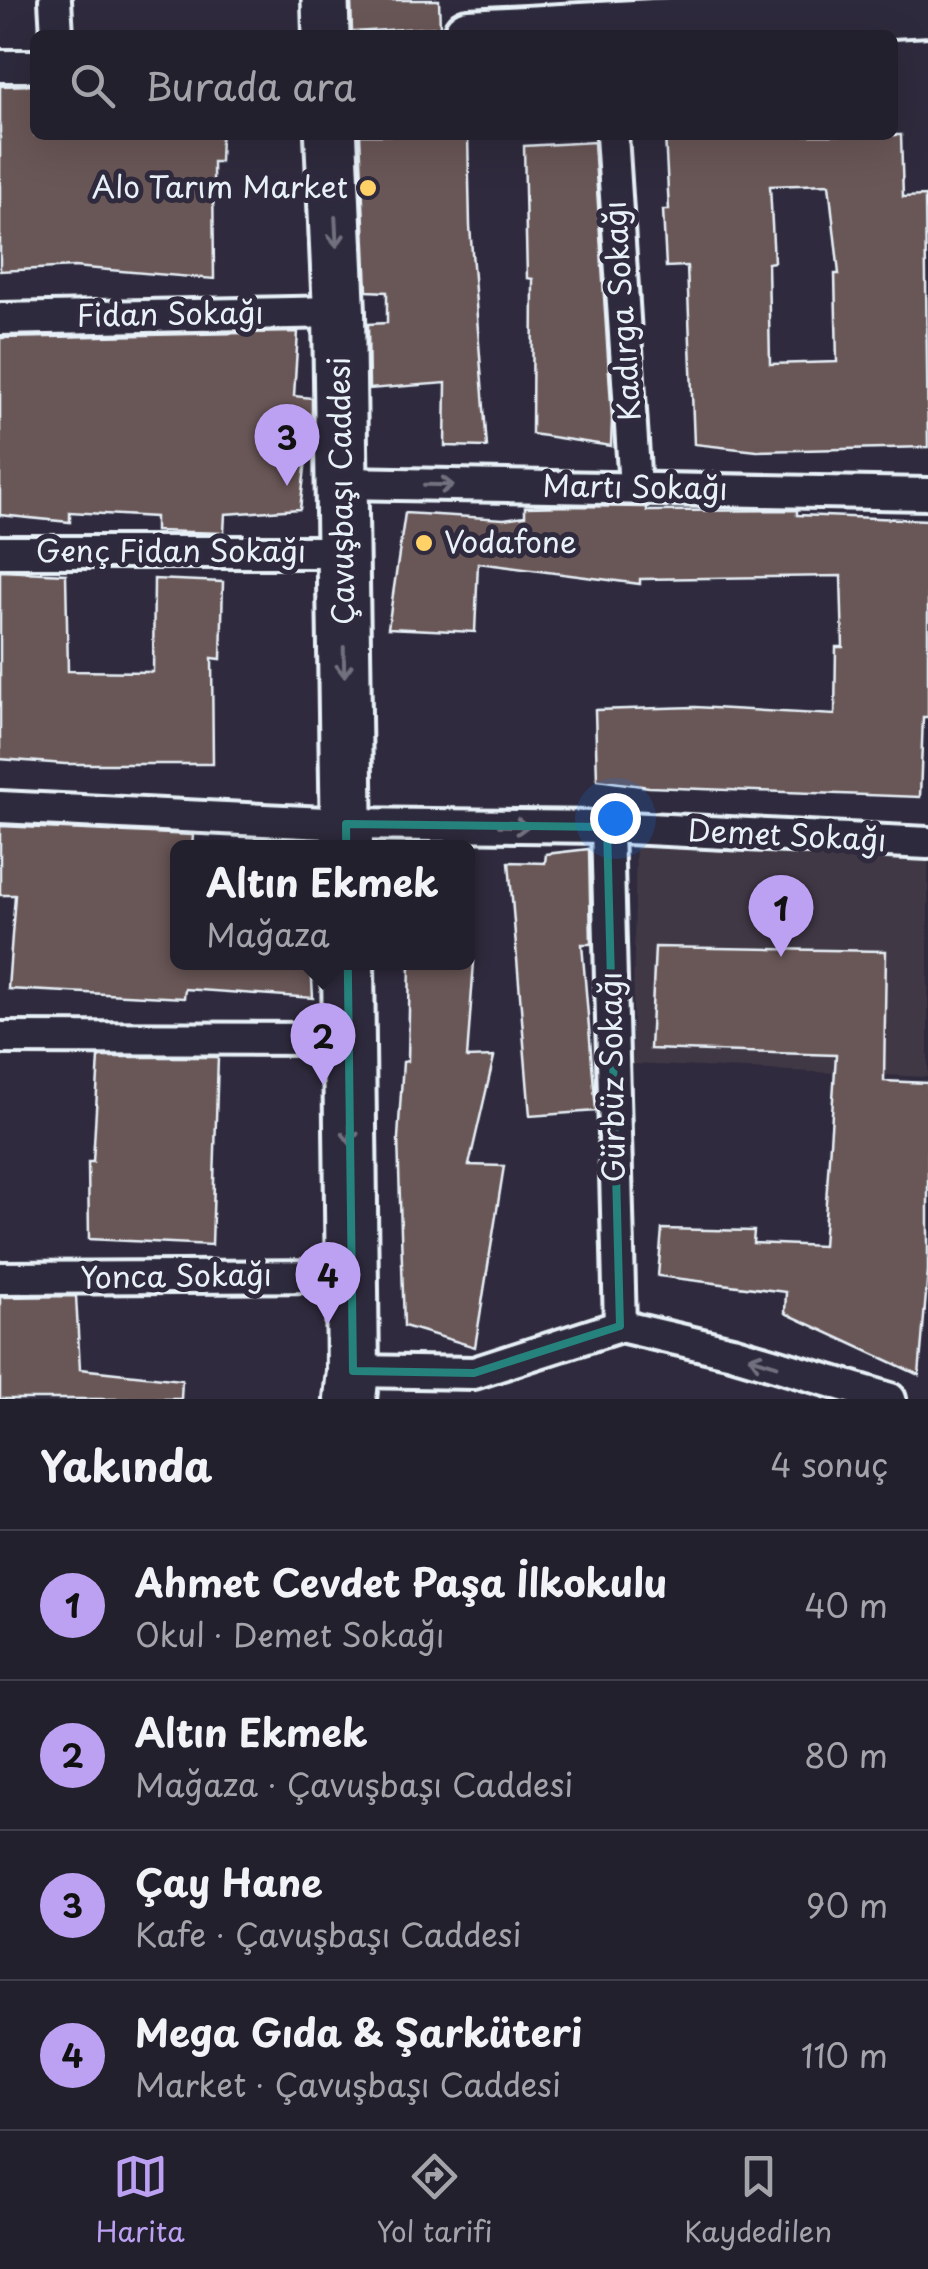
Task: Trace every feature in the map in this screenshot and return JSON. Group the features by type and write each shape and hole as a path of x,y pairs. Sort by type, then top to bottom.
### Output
{"main road":[{"path":"325,0 326,30"},
{"path":"517,30 604,21 928,10"},
{"name":"Çavuşbaşı Caddesi","path":"331,140 340,312 346,836"},
{"path":"348,970 352,1385"}],"street":[{"path":"55,0 57,30"},
{"path":"0,66 30,66"},
{"name":"Kadırga Sokağı","path":"612,140 635,488"},
{"name":"Fidan Sokağı","path":"0,319 340,312"},
{"name":"Martı Sokağı","path":"342,483 928,494"},
{"name":"Genç Fidan Sokağı","path":"0,552 343,552"},
{"name":"Demet Sokağı","path":"0,807 346,836 606,827 928,843"},
{"name":"Gürbüz Sokağı","path":"606,827 620,1326"},
{"path":"0,1038 348,1038"},
{"name":"Yonca Sokağı","path":"0,1278 352,1276"},
{"path":"352,1385 474,1373 620,1326 732,1352 890,1399"}],"highlighted area":[{"path":"346,824 607,827 620,1326 474,1373 353,1371"}],"shaded area":[{"path":"636,834 928,849 928,1077 632,1064"}],"building":[{"path":"351,0 439,0 440,27 352,30"},
{"path":"30,85 30,140 221,140 220,162 213,162 214,279 74,267 0,271 0,86"},
{"path":"901,135 903,197 925,196 928,447 757,451 694,444 687,266 666,267 663,210 669,210 665,140 898,140","holes":["829,184 839,274 835,274 837,362 770,364 768,263 774,262 770,186"]},
{"path":"360,140 468,140 470,226 487,447 445,446 446,383 369,389 368,324 387,323 387,292 367,291"},
{"path":"594,142 611,446 532,434 533,279 527,278 524,146"},
{"path":"298,332 294,396 312,398 300,509 225,514 224,533 155,531 155,517 70,512 70,522 0,515 0,338"},
{"path":"525,507 647,507 647,511 797,510 797,515 928,520 928,717 923,717 920,797 649,787 597,780 595,710 695,707 835,715 836,647 843,647 841,576 640,579 640,584 478,563 475,632 388,628 405,513 504,519 525,516"},
{"path":"0,571 66,574 68,671 153,672 154,579 223,582 221,659 212,658 213,764 65,764 0,759"},
{"path":"0,826 193,835 193,840 170,840 170,970 311,970 313,998 185,989 184,998 8,989 15,895 0,895"},
{"path":"589,849 591,944 582,944 596,1111 530,1116 509,862 545,863 546,854"},
{"path":"655,947 886,951 884,1081 928,1083 928,1271 919,1375 785,1313 786,1292 658,1276 662,1229 754,1231 753,1243 823,1246 836,1055 650,1049"},
{"path":"410,970 473,970 467,1058 494,1057 469,1165 504,1166 475,1347 404,1326 398,1138 403,1062 408,1061"},
{"path":"99,1057 218,1057 212,1245 89,1239 88,1162 93,1162"},
{"path":"76,1296 80,1369 182,1380 181,1399 0,1399 0,1297"}],"place":[{"name":"Alo Tarım Market","path":"368,188"},
{"name":"Çay Hane","path":"287,486"},
{"name":"Vodafone","path":"424,543"},
{"name":"Ahmet Cevdet Paşa İlkokulu","path":"781,957"},
{"name":"Altın Ekmek","path":"323,1085"},
{"name":"Mega Gıda & Şarküteri","path":"328,1324"}]}
